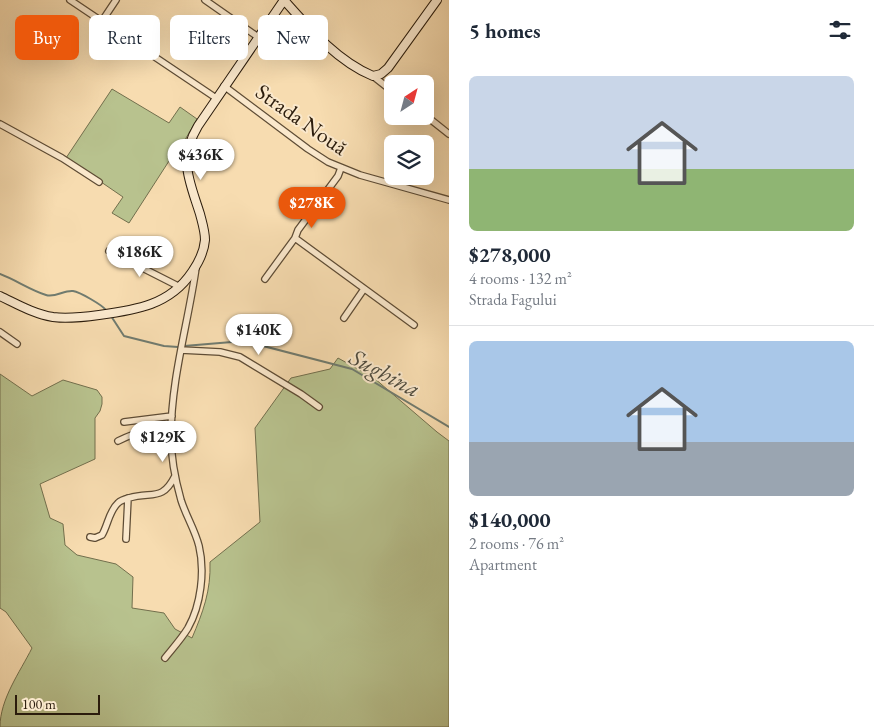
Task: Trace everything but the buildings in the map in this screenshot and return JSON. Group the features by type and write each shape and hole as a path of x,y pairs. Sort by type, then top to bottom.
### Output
{"main road":[{"path":"273,15 284,0 322,40 358,68 373,76 382,74 388,68 437,0"},
{"path":"0,296 51,317 72,318 136,309 158,302 180,287 196,266 204,250 204,234 189,178 186,154 193,134 258,37"}],"street":[{"path":"70,0 93,15"},
{"path":"106,15 116,0"},
{"path":"205,0 258,37"},
{"path":"160,60 216,98"},
{"path":"373,76 384,85"},
{"name":"Strada Nouă","path":"224,86 313,152 341,168 449,200"},
{"path":"434,122 449,134"},
{"path":"0,124 62,158 98,182"},
{"path":"264,279 295,238 298,230 338,176 341,168"},
{"path":"295,238 414,325"},
{"path":"109,251 180,287"},
{"path":"165,658 191,621 197,604 201,574 199,547 181,500 175,476 171,432 175,377 196,266"},
{"path":"344,318 364,289"},
{"path":"0,332 17,344"},
{"path":"181,350 220,352 240,357 319,407"},
{"path":"124,422 172,416"},
{"path":"118,442 147,430 171,432"},
{"path":"90,537 95,538 102,535 115,507 120,501 163,492 175,476"},
{"path":"126,539 128,498"}],"green space":[{"path":"112,89 169,123 180,107 197,119 174,159 171,162 169,161 129,223 112,213 123,197 66,158"},
{"path":"338,358 374,378 449,441 449,727 0,727 3,706 7,696 32,648 6,612 0,608 0,374 32,396 63,380 97,390 102,397 102,404 95,418 95,459 40,484 50,518 63,524 65,545 77,555 116,564 133,577 132,608 164,613 175,629 192,638 206,601 210,562 260,522 255,428 291,378 330,369"}],"waterway":[{"name":"Sughina","path":"0,274 49,296 70,291 76,292 96,302 106,310"},
{"name":"Sughina","path":"111,316 124,336 164,346 178,347"},
{"name":"Sughina","path":"184,346 244,341 352,369 449,427"}]}
